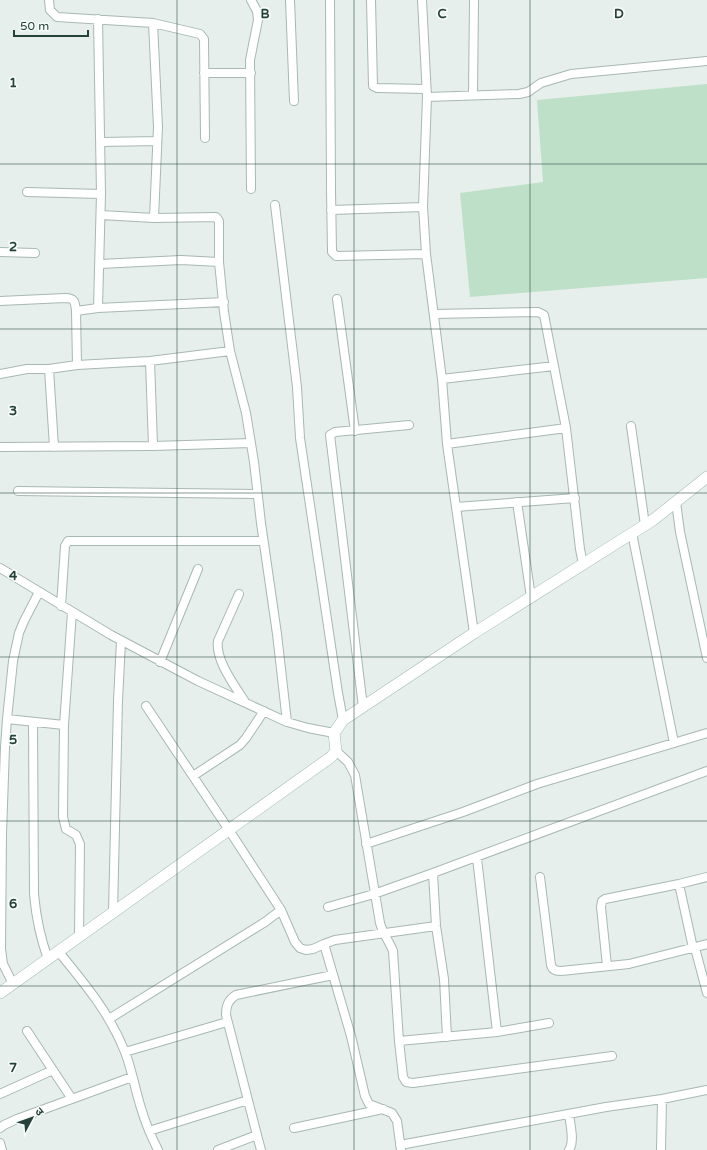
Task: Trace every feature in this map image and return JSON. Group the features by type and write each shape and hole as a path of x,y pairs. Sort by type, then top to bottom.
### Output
{"street":[{"path":"49,0 50,10 57,17 153,23 200,34 204,39 204,138"},
{"path":"251,0 257,11 258,20 251,53 251,189"},
{"path":"290,0 294,101"},
{"path":"330,0 332,252 336,256 426,254"},
{"path":"371,0 373,86 377,88 427,93 473,95 519,94 528,92 541,83 571,74 707,61"},
{"path":"422,0 427,93 423,207 426,254 442,379 447,444 474,633"},
{"path":"473,95 474,0"},
{"path":"98,19 101,142 101,215 98,308"},
{"path":"153,23 158,127 154,218"},
{"path":"204,73 251,72"},
{"path":"101,142 157,141"},
{"path":"27,192 101,194"},
{"path":"275,205 297,387 300,438 338,693 344,720"},
{"path":"331,210 423,207"},
{"path":"101,215 154,218 216,217 219,221 219,262 230,351 246,413 251,443 263,541 277,634 287,722"},
{"path":"0,252 35,253"},
{"path":"100,264 181,260 219,262"},
{"path":"0,301 70,298 75,302 77,365"},
{"path":"337,299 355,431"},
{"path":"76,311 98,308 224,302"},
{"path":"434,314 542,313 546,319 566,428 583,564"},
{"path":"0,374 27,369 49,369 77,365 150,361 230,351"},
{"path":"150,361 153,446"},
{"path":"442,379 554,366"},
{"path":"49,369 54,447"},
{"path":"363,707 330,437 331,434 335,432 409,425"},
{"path":"631,426 645,525"},
{"path":"447,444 566,428"},
{"path":"0,447 153,446 251,443"},
{"path":"612,1056 413,1083 406,1082 403,1078 399,1041 393,951 391,945 382,933 374,894 355,775 348,762 336,751 334,733 344,720 474,633 645,525 707,477"},
{"path":"18,491 257,494"},
{"path":"456,506 575,498"},
{"path":"518,502 531,597"},
{"path":"676,502 680,532 707,658"},
{"path":"632,533 674,743"},
{"path":"61,606 66,546 68,541 263,541"},
{"path":"0,568 121,641 198,681 287,722 334,733"},
{"path":"160,662 198,569"},
{"path":"13,984 3,964 1,949 4,747 13,661 19,633 39,592"},
{"path":"239,594 218,641 217,648 220,660 245,702"},
{"path":"72,612 64,725 63,817 66,828 76,835 80,844 79,936"},
{"path":"113,912 121,641"},
{"path":"146,706 281,910 295,942 300,948 306,950 313,949 334,940 436,926"},
{"path":"193,776 240,745 264,711"},
{"path":"6,719 64,725"},
{"path":"33,722 34,894 36,917 41,941 48,959"},
{"path":"366,844 463,812 537,784 707,732"},
{"path":"0,993 331,757 336,751"},
{"path":"328,907 374,894 477,858 707,771"},
{"path":"477,858 498,1032"},
{"path":"433,873 436,926 444,979 447,1037"},
{"path":"540,877 551,965 553,969 561,971 629,964 707,944"},
{"path":"607,966 601,907 602,901 605,899 707,877"},
{"path":"679,884 694,948 707,993"},
{"path":"109,1019 265,922 281,910"},
{"path":"324,944 351,1036 365,1096 370,1104 384,1109 392,1114 397,1121 400,1147 569,1114 707,1090"},
{"path":"58,951 90,989 109,1019 125,1052 149,1131 158,1150"},
{"path":"261,1150 227,1022 226,1005 231,998 236,995 333,975"},
{"path":"125,1052 227,1022"},
{"path":"399,1041 498,1032 549,1023"},
{"path":"28,1031 72,1099"},
{"path":"0,1094 53,1070"},
{"path":"0,1128 17,1119 132,1077"},
{"path":"661,1150 662,1099"},
{"path":"149,1131 248,1100"},
{"path":"294,1128 384,1109"},
{"path":"569,1114 572,1142 569,1150"},
{"path":"218,1150 257,1135"},
{"path":"0,1143 2,1150"}],"green space":[{"path":"707,84 707,278 470,297 460,193 543,182 537,100"}]}
